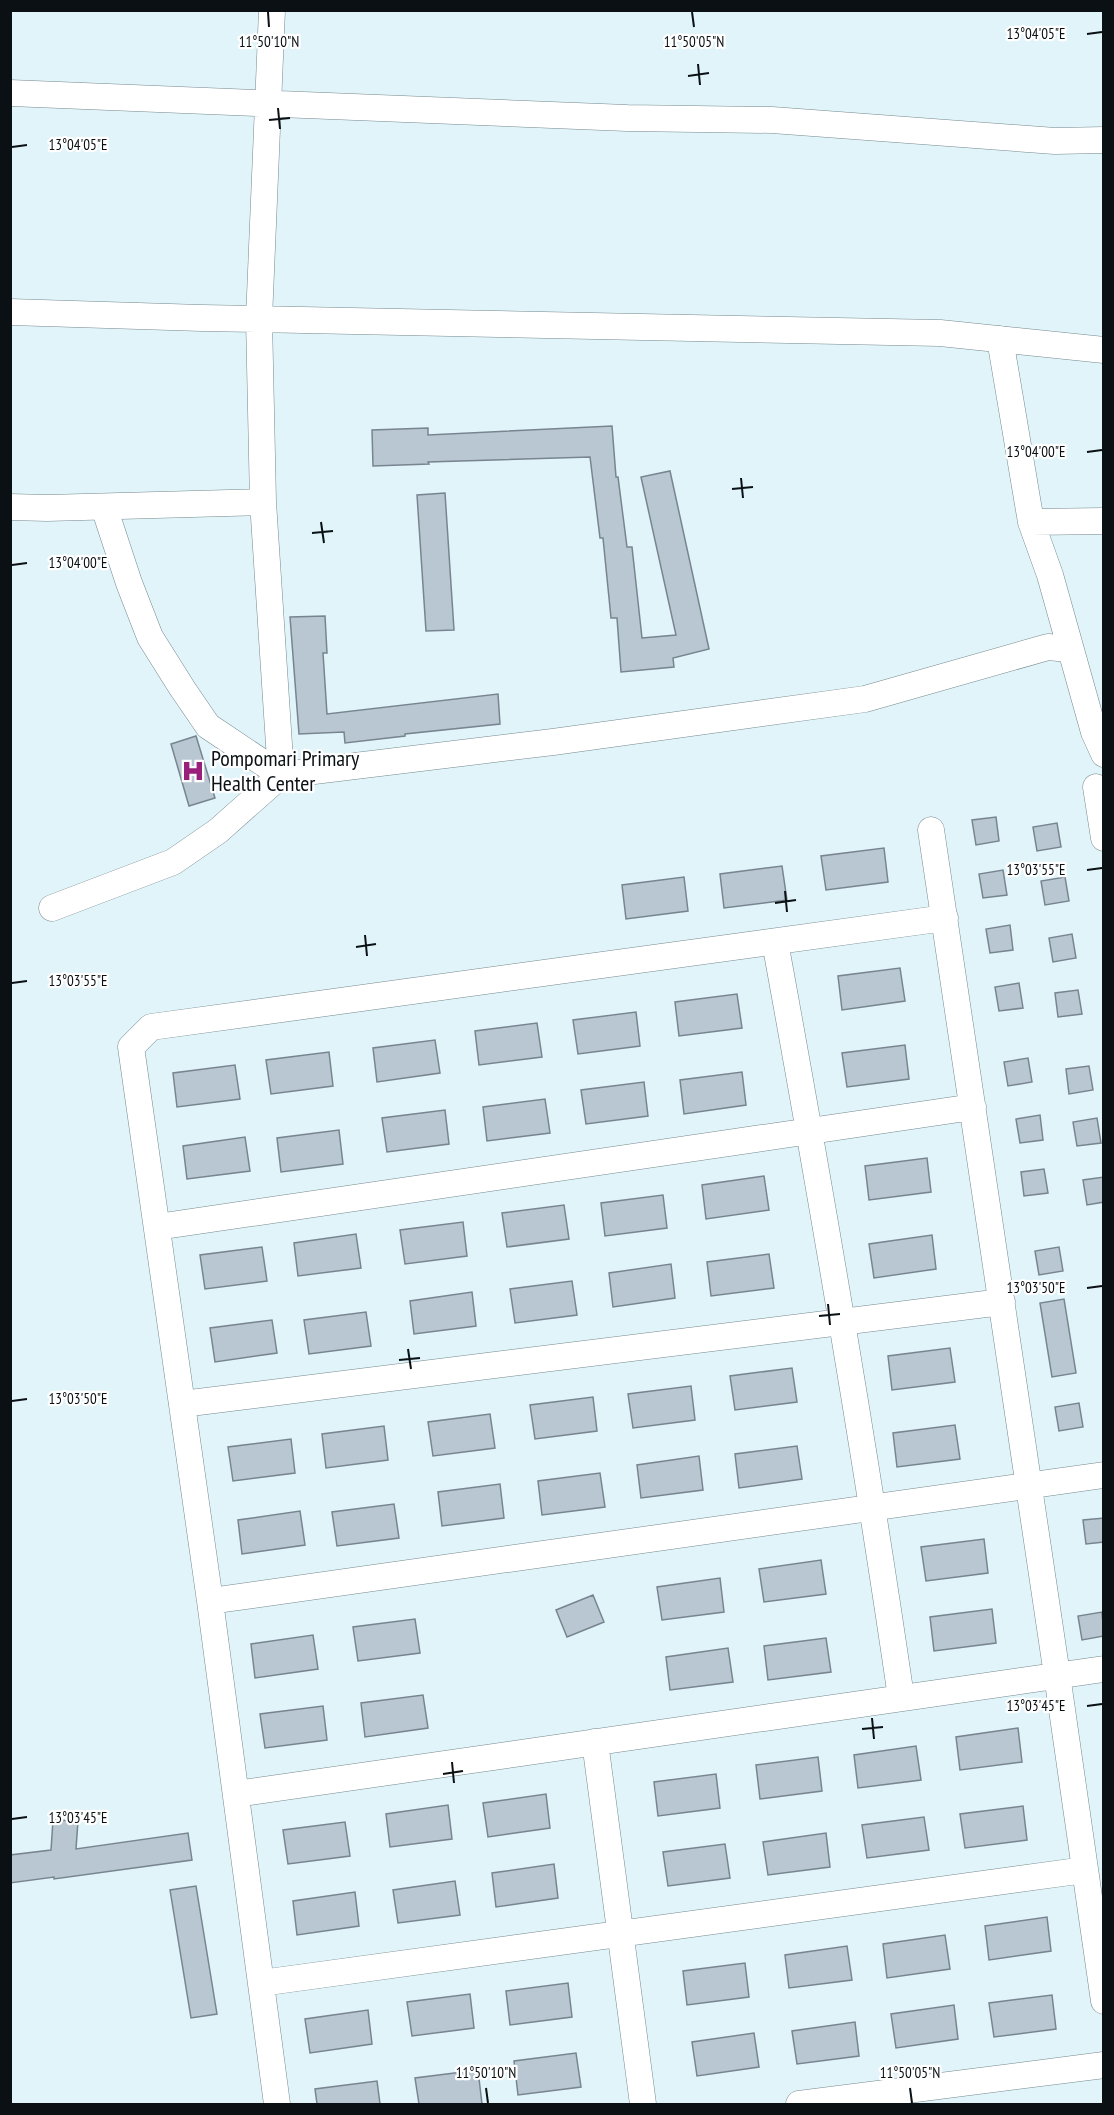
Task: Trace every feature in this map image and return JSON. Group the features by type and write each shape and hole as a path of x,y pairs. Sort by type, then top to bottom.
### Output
{"street":[{"path":"272,10 259,319 263,502 281,775"},
{"path":"10,93 627,118 772,120 1055,141 1104,140"},
{"path":"10,312 940,333 1104,350"},
{"path":"1000,339 1031,522 1050,575 1094,732 1104,754"},
{"path":"10,507 104,507 263,502"},
{"path":"104,507 129,583 150,636 182,688 208,726 281,775"},
{"path":"1031,522 1104,521"},
{"path":"52,908 173,862 218,831 281,775 565,740 865,699 1048,648 1069,649"},
{"path":"1096,787 1104,838"},
{"path":"932,830 1058,1675 1104,2001"},
{"path":"277,2104 210,1601 131,1047 151,1027 945,918"},
{"path":"775,942 810,1131 873,1507 901,1697"},
{"path":"157,1227 973,1107"},
{"path":"182,1404 1002,1302"},
{"path":"210,1601 1104,1475"},
{"path":"236,1794 1104,1669"},
{"path":"595,1742 643,2104"},
{"path":"261,1983 1085,1870"},
{"path":"799,2104 1104,2065"}],"building":[{"path":"612,426 616,477 618,477 627,547 632,547 642,638 676,635 641,477 670,471 709,649 673,658 674,667 621,672 617,618 611,618 603,538 600,538 590,457 373,466 372,430 428,428 428,435"},
{"path":"445,493 454,630 426,631 417,495"},
{"path":"325,616 327,653 323,653 327,714 498,694 500,724 345,743 344,732 299,734 290,617"},
{"name":"Pompomari Primary Health Center","path":"196,736 215,798 189,806 171,744"},
{"path":"996,817 999,841 976,845 972,820"},
{"path":"1057,823 1061,847 1037,851 1033,827"},
{"path":"884,848 888,882 826,890 821,856"},
{"path":"782,866 787,900 724,908 720,874"},
{"path":"1003,870 1007,895 983,898 979,874"},
{"path":"684,877 688,911 626,919 622,885"},
{"path":"1065,877 1069,901 1045,905 1041,881"},
{"path":"1010,925 1013,950 990,953 986,929"},
{"path":"1072,934 1076,958 1053,962 1049,938"},
{"path":"900,968 905,1001 842,1010 838,976"},
{"path":"1019,983 1023,1008 999,1011 995,987"},
{"path":"1078,990 1082,1014 1058,1017 1055,993"},
{"path":"737,994 742,1028 679,1036 675,1002"},
{"path":"636,1012 640,1046 578,1054 573,1020"},
{"path":"537,1023 542,1057 479,1065 475,1031"},
{"path":"435,1040 440,1073 377,1082 373,1048"},
{"path":"905,1045 909,1079 847,1087 842,1053"},
{"path":"329,1052 333,1086 271,1094 266,1060"},
{"path":"1028,1058 1032,1082 1008,1086 1004,1062"},
{"path":"235,1065 240,1099 177,1107 173,1073"},
{"path":"1089,1066 1093,1090 1069,1094 1066,1069"},
{"path":"742,1072 746,1105 684,1114 680,1080"},
{"path":"644,1082 648,1116 586,1124 581,1090"},
{"path":"545,1099 550,1133 487,1141 483,1107"},
{"path":"445,1110 449,1144 387,1152 382,1118"},
{"path":"1040,1115 1043,1140 1020,1143 1016,1119"},
{"path":"1097,1118 1101,1143 1077,1146 1073,1122"},
{"path":"339,1130 343,1164 281,1172 277,1138"},
{"path":"245,1137 250,1171 187,1179 183,1146"},
{"path":"927,1158 931,1192 869,1200 865,1166"},
{"path":"1044,1169 1048,1193 1024,1196 1021,1172"},
{"path":"764,1176 769,1210 706,1219 702,1185"},
{"path":"1104,1177 1104,1202 1087,1205 1083,1180"},
{"path":"663,1195 667,1228 605,1236 601,1203"},
{"path":"564,1205 569,1239 507,1247 502,1213"},
{"path":"463,1222 467,1256 405,1264 400,1230"},
{"path":"356,1234 361,1268 298,1276 294,1243"},
{"path":"932,1235 936,1269 874,1278 869,1244"},
{"path":"262,1247 267,1281 205,1289 200,1255"},
{"path":"1059,1247 1063,1271 1039,1275 1035,1251"},
{"path":"769,1254 774,1288 711,1296 707,1262"},
{"path":"671,1264 675,1298 613,1307 609,1273"},
{"path":"572,1281 577,1315 515,1323 510,1289"},
{"path":"472,1292 476,1326 414,1334 410,1301"},
{"path":"1064,1299 1076,1373 1052,1377 1040,1303"},
{"path":"366,1312 371,1346 309,1354 304,1320"},
{"path":"272,1320 277,1353 215,1362 210,1328"},
{"path":"950,1348 955,1382 892,1390 888,1356"},
{"path":"792,1368 797,1402 735,1410 730,1376"},
{"path":"691,1386 695,1420 633,1428 628,1394"},
{"path":"593,1397 597,1431 535,1439 530,1405"},
{"path":"1079,1403 1083,1427 1059,1431 1055,1407"},
{"path":"490,1414 495,1448 433,1456 428,1422"},
{"path":"955,1425 960,1459 897,1467 893,1433"},
{"path":"384,1426 388,1460 326,1468 322,1434"},
{"path":"291,1439 295,1473 233,1481 228,1447"},
{"path":"797,1446 802,1479 739,1488 735,1454"},
{"path":"699,1456 703,1490 641,1498 637,1465"},
{"path":"600,1473 605,1507 542,1515 538,1481"},
{"path":"500,1484 504,1518 442,1526 438,1492"},
{"path":"394,1504 399,1538 337,1546 332,1512"},
{"path":"300,1511 305,1545 242,1554 238,1520"},
{"path":"1104,1518 1104,1542 1086,1544 1083,1520"},
{"path":"984,1539 988,1573 926,1581 921,1547"},
{"path":"821,1560 826,1594 764,1602 759,1569"},
{"path":"720,1578 724,1612 662,1620 657,1587"},
{"path":"593,1595 604,1622 567,1637 556,1610"},
{"path":"992,1609 996,1643 934,1651 930,1617"},
{"path":"1102,1612 1104,1636 1082,1640 1078,1616"},
{"path":"415,1619 420,1653 358,1661 353,1627"},
{"path":"313,1635 318,1669 255,1678 251,1644"},
{"path":"826,1638 831,1672 768,1680 764,1646"},
{"path":"728,1648 733,1682 670,1690 666,1657"},
{"path":"423,1695 428,1728 365,1737 361,1703"},
{"path":"323,1706 327,1740 265,1748 260,1714"},
{"path":"1018,1728 1022,1762 960,1770 956,1737"},
{"path":"916,1746 921,1780 858,1788 854,1755"},
{"path":"818,1757 822,1791 760,1799 756,1765"},
{"path":"716,1774 720,1808 658,1816 654,1782"},
{"path":"546,1794 550,1828 488,1837 483,1803"},
{"path":"448,1805 452,1839 390,1847 386,1814"},
{"path":"1023,1806 1027,1840 965,1848 960,1814"},
{"path":"924,1817 929,1850 867,1858 862,1825"},
{"path":"53,1820 78,1821 76,1849 188,1833 192,1860 10,1883 10,1855 51,1850"},
{"path":"345,1822 350,1856 288,1864 283,1830"},
{"path":"826,1833 830,1867 768,1875 763,1842"},
{"path":"725,1844 730,1878 668,1886 663,1852"},
{"path":"554,1864 558,1898 496,1907 492,1873"},
{"path":"455,1881 460,1915 398,1923 393,1890"},
{"path":"196,1886 217,2014 191,2018 170,1890"},
{"path":"355,1892 359,1926 297,1935 293,1901"},
{"path":"1047,1917 1051,1951 989,1960 985,1926"},
{"path":"945,1935 950,1969 887,1978 883,1944"},
{"path":"847,1946 852,1980 789,1988 785,1955"},
{"path":"745,1963 749,1997 687,2005 683,1971"},
{"path":"568,1983 572,2017 510,2025 506,1991"},
{"path":"470,1994 474,2028 412,2036 407,2002"},
{"path":"1052,1995 1056,2029 994,2037 989,2003"},
{"path":"954,2005 958,2039 896,2048 891,2014"},
{"path":"368,2010 372,2044 310,2053 305,2019"},
{"path":"855,2022 859,2056 797,2064 792,2031"},
{"path":"754,2033 759,2067 697,2076 692,2042"},
{"path":"576,2053 581,2087 518,2095 514,2061"},
{"path":"478,2070 482,2104 419,2104 415,2078"},
{"path":"377,2081 380,2104 317,2104 315,2089"}],"place":[{"name":"Pompomari Primary Health Center","path":"193,771"}]}
